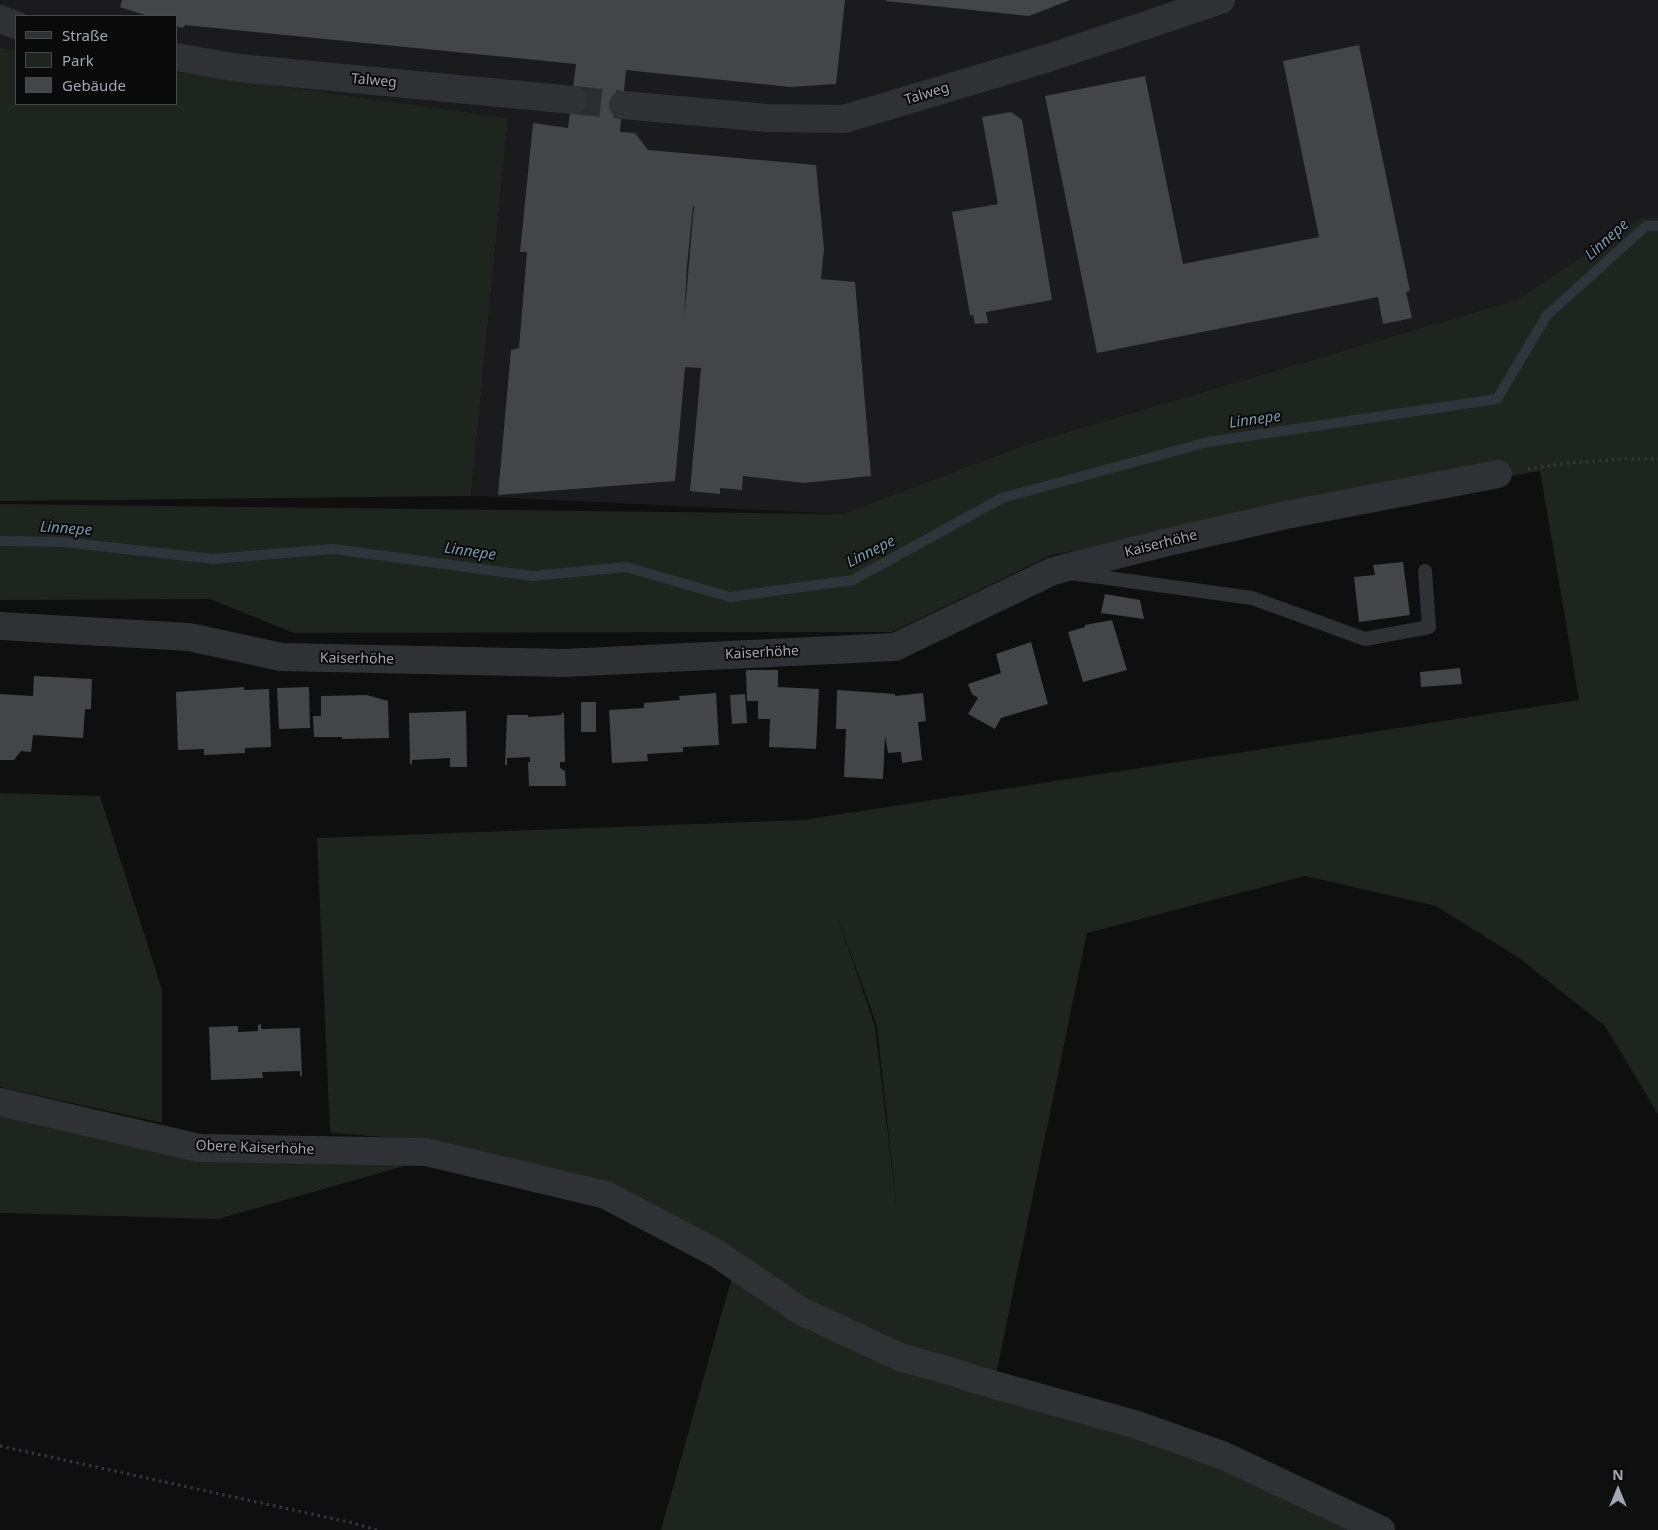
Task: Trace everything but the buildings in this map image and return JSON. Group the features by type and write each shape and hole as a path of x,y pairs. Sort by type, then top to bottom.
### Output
{"street":[{"name":"Talweg","path":"623,105 767,118 844,119 1045,58 1221,0"},
{"path":"0,19 15,26"},
{"name":"Talweg","path":"178,57 239,68 573,100"},
{"name":"Kaiserhöhe","path":"0,626 189,637 281,657 300,658 564,663 895,647 1053,571 1168,542 1286,516 1498,474"},
{"name":"Obere Kaiserhöhe","path":"0,1102 199,1148 426,1152 606,1195 716,1253 801,1311 902,1358 1134,1424 1222,1455 1381,1530"}],"lane":[{"path":"1053,571 1252,598 1365,639 1430,627 1424,571"}],"path":[{"path":"1498,474 1568,463 1624,459 1658,459"},
{"path":"0,1446 353,1523 377,1530"}],"shaded area":[{"path":"0,0 1658,0 1658,218 1640,218 1516,300 1033,442 842,514 471,496 508,118 178,73 178,15 15,15 15,51 0,49"}],"green space":[{"path":"0,48 15,50 15,105 178,105 178,72 508,118 471,496 0,501"},
{"path":"1640,218 1658,218 1658,1114 1605,1026 1519,958 1436,906 1305,876 1087,933 996,1375 913,1353 809,1305 617,1189 425,1140 330,1133 317,838 803,820 1579,700 1540,471 1052,555 892,632 294,633 210,599 0,600 0,504 842,514 1033,442 1516,300","holes":["836,913 877,1026 897,1212 875,1026"]},
{"path":"0,793 100,796 162,990 162,1123 0,1087"},
{"path":"0,1114 415,1163 218,1219 0,1213"},
{"path":"733,1273 807,1323 1143,1436 1363,1530 661,1530"}],"waterway":[{"name":"Linnepe","path":"0,541 64,542 213,559 333,549 533,576 626,567 730,597 853,580 1002,498 1208,442 1497,399 1547,315 1646,226 1658,226"}],"tunnel":[{"path":"573,100 623,105"}]}
